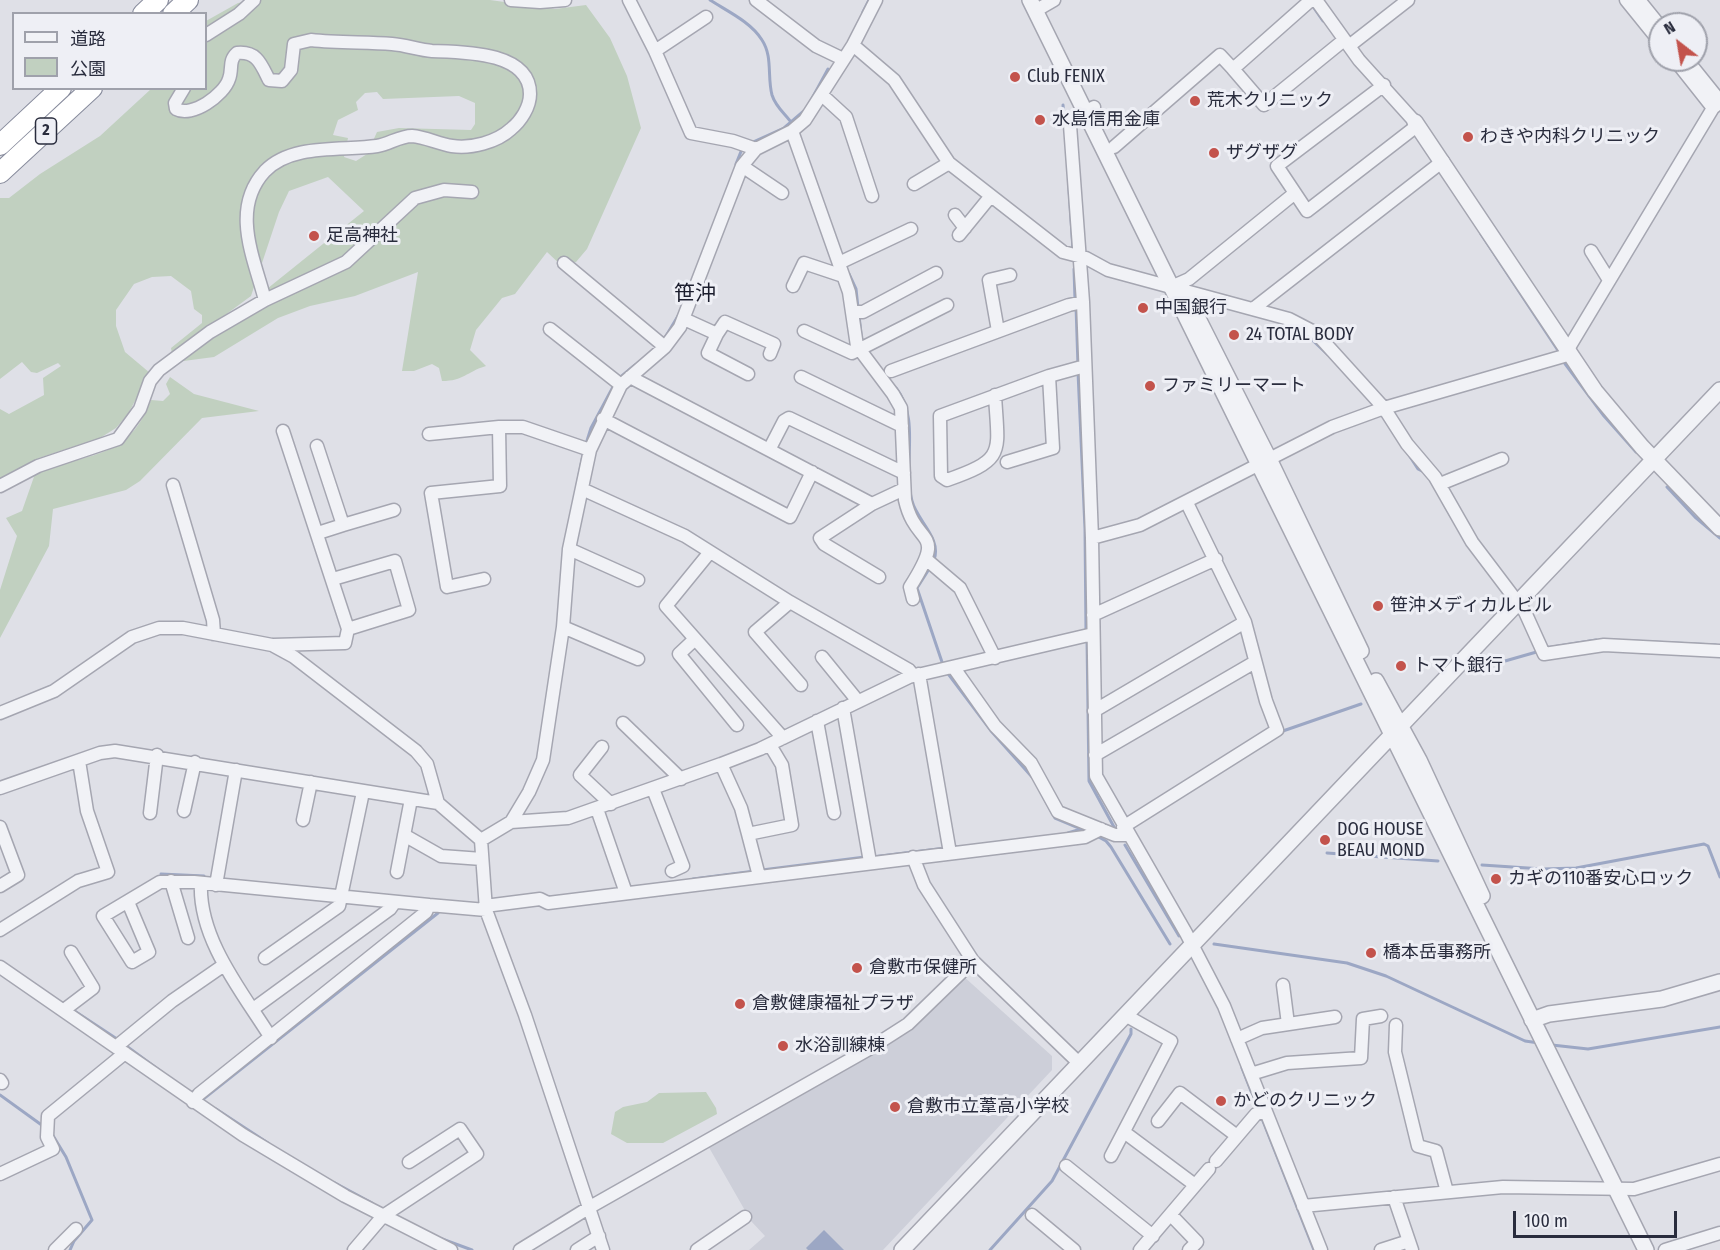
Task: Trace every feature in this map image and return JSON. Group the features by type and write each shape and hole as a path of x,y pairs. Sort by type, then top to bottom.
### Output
{"highway":[{"path":"145,12 158,0"},
{"path":"175,12 188,0"},
{"name":"2","path":"0,144 59,90"},
{"name":"2","path":"0,172 90,90"}],"street":[{"path":"207,34 239,14 254,0"},
{"path":"511,0 540,2 565,0"},
{"path":"628,0 655,51 691,133 733,141 756,149"},
{"path":"756,0 816,46 843,59"},
{"path":"511,822 529,792 543,760 563,627 569,549 582,489 586,448 621,381 662,345 684,319 742,166 756,149 795,129 822,95 854,45 876,0"},
{"path":"1114,147 1221,56 1264,105 1408,0"},
{"path":"1626,0 1648,27"},
{"path":"1639,0 1649,12"},
{"path":"1233,69 1318,1 1347,43 1417,124 1567,353 1606,406 1653,459 1720,528"},
{"path":"1041,3 1090,109 1651,1248 1720,1233"},
{"path":"655,51 706,17"},
{"path":"183,90 175,104 176,109 183,112 192,111 224,87 230,78 232,58 237,53 246,52 257,58 269,80 282,81 291,69 294,44 311,40 480,53 518,68 526,78 531,91 530,102 522,117 500,137 470,146 452,146 405,137 379,146 323,148 278,161 270,166 262,174 245,212 245,226 265,300"},
{"path":"854,45 894,80 949,163 1063,252 1086,258 1108,270 1178,287 1289,319 1316,333 1440,484 1472,542 1517,602 1544,654 1604,645 1720,651"},
{"path":"1686,72 1717,104"},
{"path":"1695,72 1717,104"},
{"path":"1384,85 1277,166 1307,211 1417,124"},
{"path":"822,95 846,117 872,196"},
{"path":"1092,538 1140,525 1332,427 1381,410 1559,358 1567,353 1717,104"},
{"path":"1090,109 1114,147 1178,287"},
{"path":"1090,109 1072,120 1070,125 1079,258 1080,367 1092,538 1093,615 1089,635 1096,776 1125,831 1192,944 1224,1006 1251,1074 1262,1112 1322,1250"},
{"path":"795,129 843,266 857,312 864,349 898,401 902,426 904,489 907,508 930,547 931,563 910,587 914,599"},
{"path":"1253,309 1443,161"},
{"path":"914,184 949,163"},
{"path":"742,166 782,194"},
{"path":"0,486 38,466 118,439 140,409 154,375 210,332 265,300 346,262 416,198 444,190 472,192"},
{"path":"1178,287 1295,193"},
{"path":"955,215 962,231 990,197"},
{"path":"793,286 804,262 843,266 911,229"},
{"path":"1591,251 1609,280"},
{"path":"564,263 662,345"},
{"path":"857,312 936,273"},
{"path":"998,331 989,280 1010,275"},
{"path":"891,371 1078,303"},
{"path":"804,331 852,353 864,349 947,305"},
{"path":"684,319 717,334"},
{"path":"748,374 708,353 725,322 774,345 770,354"},
{"path":"550,329 621,381 769,450 872,504"},
{"path":"995,394 998,446 991,458 980,468 947,480 942,476 940,416 995,394 1080,367"},
{"path":"1007,462 1053,448 1049,376"},
{"path":"801,377 902,426"},
{"path":"902,1250 1720,390"},
{"path":"769,450 784,421 789,418 904,473"},
{"path":"603,419 790,517 812,472"},
{"path":"484,579 447,587 430,493 500,486 499,427"},
{"path":"429,434 523,427 586,448"},
{"path":"0,713 54,691 132,637 159,628 183,628 272,645 345,644 348,629 283,431"},
{"path":"316,446 343,525"},
{"path":"1440,484 1502,459"},
{"path":"173,485 213,620 214,634"},
{"path":"582,489 685,536 790,602 916,675 949,850"},
{"path":"879,578 824,544 820,538 872,504 904,489"},
{"path":"128,902 149,952 132,962 103,916 160,882 343,892 395,902 485,908 540,899 548,903 625,890 869,859 913,857 949,850 1095,832 1115,835 1125,831 1277,730 1245,622 1187,502"},
{"path":"318,533 394,510"},
{"path":"569,549 638,580"},
{"path":"710,552 666,606 783,738"},
{"path":"1093,615 1216,559"},
{"path":"333,579 395,561 409,610 348,629"},
{"path":"931,563 960,588 994,658"},
{"path":"790,602 755,632 801,685"},
{"path":"1094,711 1245,622"},
{"path":"563,627 638,659"},
{"path":"481,840 511,822 568,818 721,764 770,745 858,700 916,675 1089,635"},
{"path":"695,639 680,654 737,725"},
{"path":"272,645 294,657 416,750 427,764 438,803"},
{"path":"822,657 858,700"},
{"path":"1095,755 1255,662"},
{"path":"948,669 995,726 1031,763 1058,812 1095,832"},
{"path":"843,708 869,859"},
{"path":"817,721 834,813"},
{"path":"623,723 681,779"},
{"path":"748,834 792,825 782,765 770,745"},
{"path":"602,747 580,775 611,804"},
{"path":"0,788 100,753 115,751 157,755 438,803 481,840 485,908 603,1250"},
{"path":"150,813 157,755"},
{"path":"0,930 78,881 108,872 87,811 79,762"},
{"path":"184,811 195,762"},
{"path":"721,764 741,808 758,873"},
{"path":"216,885 236,770"},
{"path":"303,820 311,782"},
{"path":"653,789 683,866 672,871"},
{"path":"265,958 339,906 363,792"},
{"path":"397,872 411,799"},
{"path":"597,809 625,890"},
{"path":"0,827 18,875 0,886"},
{"path":"404,835 441,856 482,859"},
{"path":"913,857 924,885 973,961 1079,1063"},
{"path":"171,881 188,938"},
{"path":"201,883 200,896 224,965 271,1038"},
{"path":"253,1009 390,909 395,902"},
{"path":"196,1098 426,912 429,905"},
{"path":"67,1008 93,988 71,952"},
{"path":"520,1250 590,1207 869,1049 908,1024 973,961"},
{"path":"0,1174 53,1149 48,1137 48,1116 121,1046 224,965"},
{"path":"0,967 67,1008 303,1172 451,1250"},
{"path":"1536,1018 1662,999 1720,982"},
{"path":"1283,985 1288,1024"},
{"path":"1111,1156 1171,1041 1125,1015"},
{"path":"1251,1074 1287,1063 1361,1058 1363,1019 1381,1016"},
{"path":"1237,1039 1262,1028 1335,1017"},
{"path":"1396,1025 1395,1052 1418,1146 1436,1151 1447,1192"},
{"path":"1158,1121 1180,1094 1237,1136"},
{"path":"1140,1250 1173,1217 1195,1185 1237,1136 1262,1112"},
{"path":"354,1250 386,1214 477,1154 460,1129 409,1162"},
{"path":"1124,1132 1195,1185"},
{"path":"1303,1206 1503,1187 1620,1189 1645,1187 1720,1164"},
{"path":"1066,1166 1153,1236"},
{"path":"1381,1250 1411,1246 1394,1197"},
{"path":"1032,1215 1074,1250"},
{"path":"697,1250 745,1217"},
{"path":"1173,1217 1197,1242 1189,1250"},
{"path":"55,1250 76,1229"},
{"path":"577,1250 599,1236"}],"shaded area":[{"name":"倉敷市立葦高小学校","path":"962,975 1052,1056 1052,1070 883,1250 749,1250 765,1236 751,1221 707,1144 866,1054"}],"green space":[{"path":"252,0 490,0 555,9 586,5 610,38 627,76 641,128 587,249 576,262 563,267 547,252 515,294 502,298 476,330 470,350 486,366 455,380 442,381 439,368 432,364 414,371 402,371 418,272 355,296 310,306 278,318 214,357 176,362 364,211 328,177 289,191 279,212 251,296 172,354 171,348 202,323 202,315 194,309 191,291 171,276 152,277 134,284 116,310 116,326 125,352 150,373 128,414 116,428 100,438 39,458 0,479 0,409 9,414 44,395 43,378 61,366 58,363 37,373 31,372 22,362 0,379 0,198 9,198 40,174 100,136 150,90 207,90 207,20 238,3","holes":["377,92 383,99 459,96 475,103 475,124 471,130 399,128 377,132 367,154 356,161 344,157 348,138 333,135 338,120 358,110 356,102 365,93"]},
{"path":"170,377 194,394 259,411 202,418 140,481 126,490 53,509 49,546 0,638 0,590 17,536 6,518 22,511 36,471 89,457 119,444 131,434 142,419 151,400 163,401 170,394 166,384"},
{"path":"706,1092 717,1114 663,1143 627,1143 611,1134 615,1112 623,1107 647,1102 659,1093"}],"water":[{"path":"824,1230 844,1250 808,1250 806,1248"}],"waterway":[{"path":"710,0 745,22 762,40 768,53 772,95 793,125"},
{"path":"863,12 869,0"},
{"path":"1314,8 1323,21"},
{"path":"809,104 828,69"},
{"path":"1063,105 1065,128"},
{"path":"753,142 784,128 805,110"},
{"path":"736,164 742,149"},
{"path":"1069,188 1073,250"},
{"path":"1481,234 1559,352"},
{"path":"1074,269 1075,300"},
{"path":"849,274 856,289 858,308"},
{"path":"1076,306 1078,366"},
{"path":"859,315 861,335"},
{"path":"666,336 678,316"},
{"path":"1306,334 1327,354"},
{"path":"1563,361 1604,416 1636,452"},
{"path":"617,380 635,365"},
{"path":"1078,372 1085,529 1086,633"},
{"path":"586,444 591,428 614,385"},
{"path":"896,388 908,414 909,487 912,501 935,544 934,560"},
{"path":"577,485 584,450"},
{"path":"1407,452 1418,469 1426,473"},
{"path":"1667,487 1695,517 1720,538"},
{"path":"1444,504 1451,516"},
{"path":"931,566 917,588 943,665"},
{"path":"1087,639 1089,781 1114,827"},
{"path":"1546,648 1596,640"},
{"path":"1611,640 1716,645"},
{"path":"1484,667 1540,651"},
{"path":"946,671 992,732 1032,777"},
{"path":"1280,732 1361,704"},
{"path":"1043,796 1055,818 1086,831"},
{"path":"1068,833 1081,829"},
{"path":"1095,835 1111,847 1170,944"},
{"path":"1482,865 1543,869 1576,868 1704,844 1708,846 1720,877"},
{"path":"1125,845 1179,936"},
{"path":"872,857 946,848"},
{"path":"1327,853 1438,861"},
{"path":"762,870 865,857"},
{"path":"693,879 755,871"},
{"path":"161,874 204,876"},
{"path":"202,1100 438,913"},
{"path":"1214,944 1347,963 1386,976 1525,1041 1539,1043"},
{"path":"70,1008 120,1041"},
{"path":"1552,1045 1588,1049 1720,1027"},
{"path":"990,1250 1052,1181 1131,1034 1131,1029"},
{"path":"125,1045 163,1073"},
{"path":"1242,1068 1258,1109"},
{"path":"0,1095 43,1126"},
{"path":"216,1109 268,1143"},
{"path":"1261,1116 1314,1250"},
{"path":"52,1134 66,1157 92,1220 74,1241 70,1250"},
{"path":"335,1183 372,1203"},
{"path":"442,1239 472,1250"}],"place":[{"name":"Club FENIX","path":"1015,77"},
{"name":"荒木クリニック","path":"1195,101"},
{"name":"水島信用金庫","path":"1040,120"},
{"name":"わきや内科クリニック","path":"1468,137"},
{"name":"ザグザグ","path":"1214,153"},
{"name":"足高神社","path":"314,236"},
{"name":"中国銀行","path":"1143,308"},
{"name":"24 TOTAL BODY","path":"1234,335"},
{"name":"ファミリーマート","path":"1150,386"},
{"name":"笹沖メディカルビル","path":"1378,606"},
{"name":"トマト銀行","path":"1401,666"},
{"name":"DOG HOUSE BEAU MOND","path":"1325,840"},
{"name":"カギの110番安心ロック","path":"1496,879"},
{"name":"橋本岳事務所","path":"1371,953"},
{"name":"倉敷市保健所","path":"857,968"},
{"name":"倉敷健康福祉プラザ","path":"740,1004"},
{"name":"水浴訓練棟","path":"783,1046"},
{"name":"かどのクリニック","path":"1221,1101"},
{"name":"倉敷市立葦高小学校","path":"895,1107"}],"district":[{"name":"笹沖","path":"695,294"}]}
